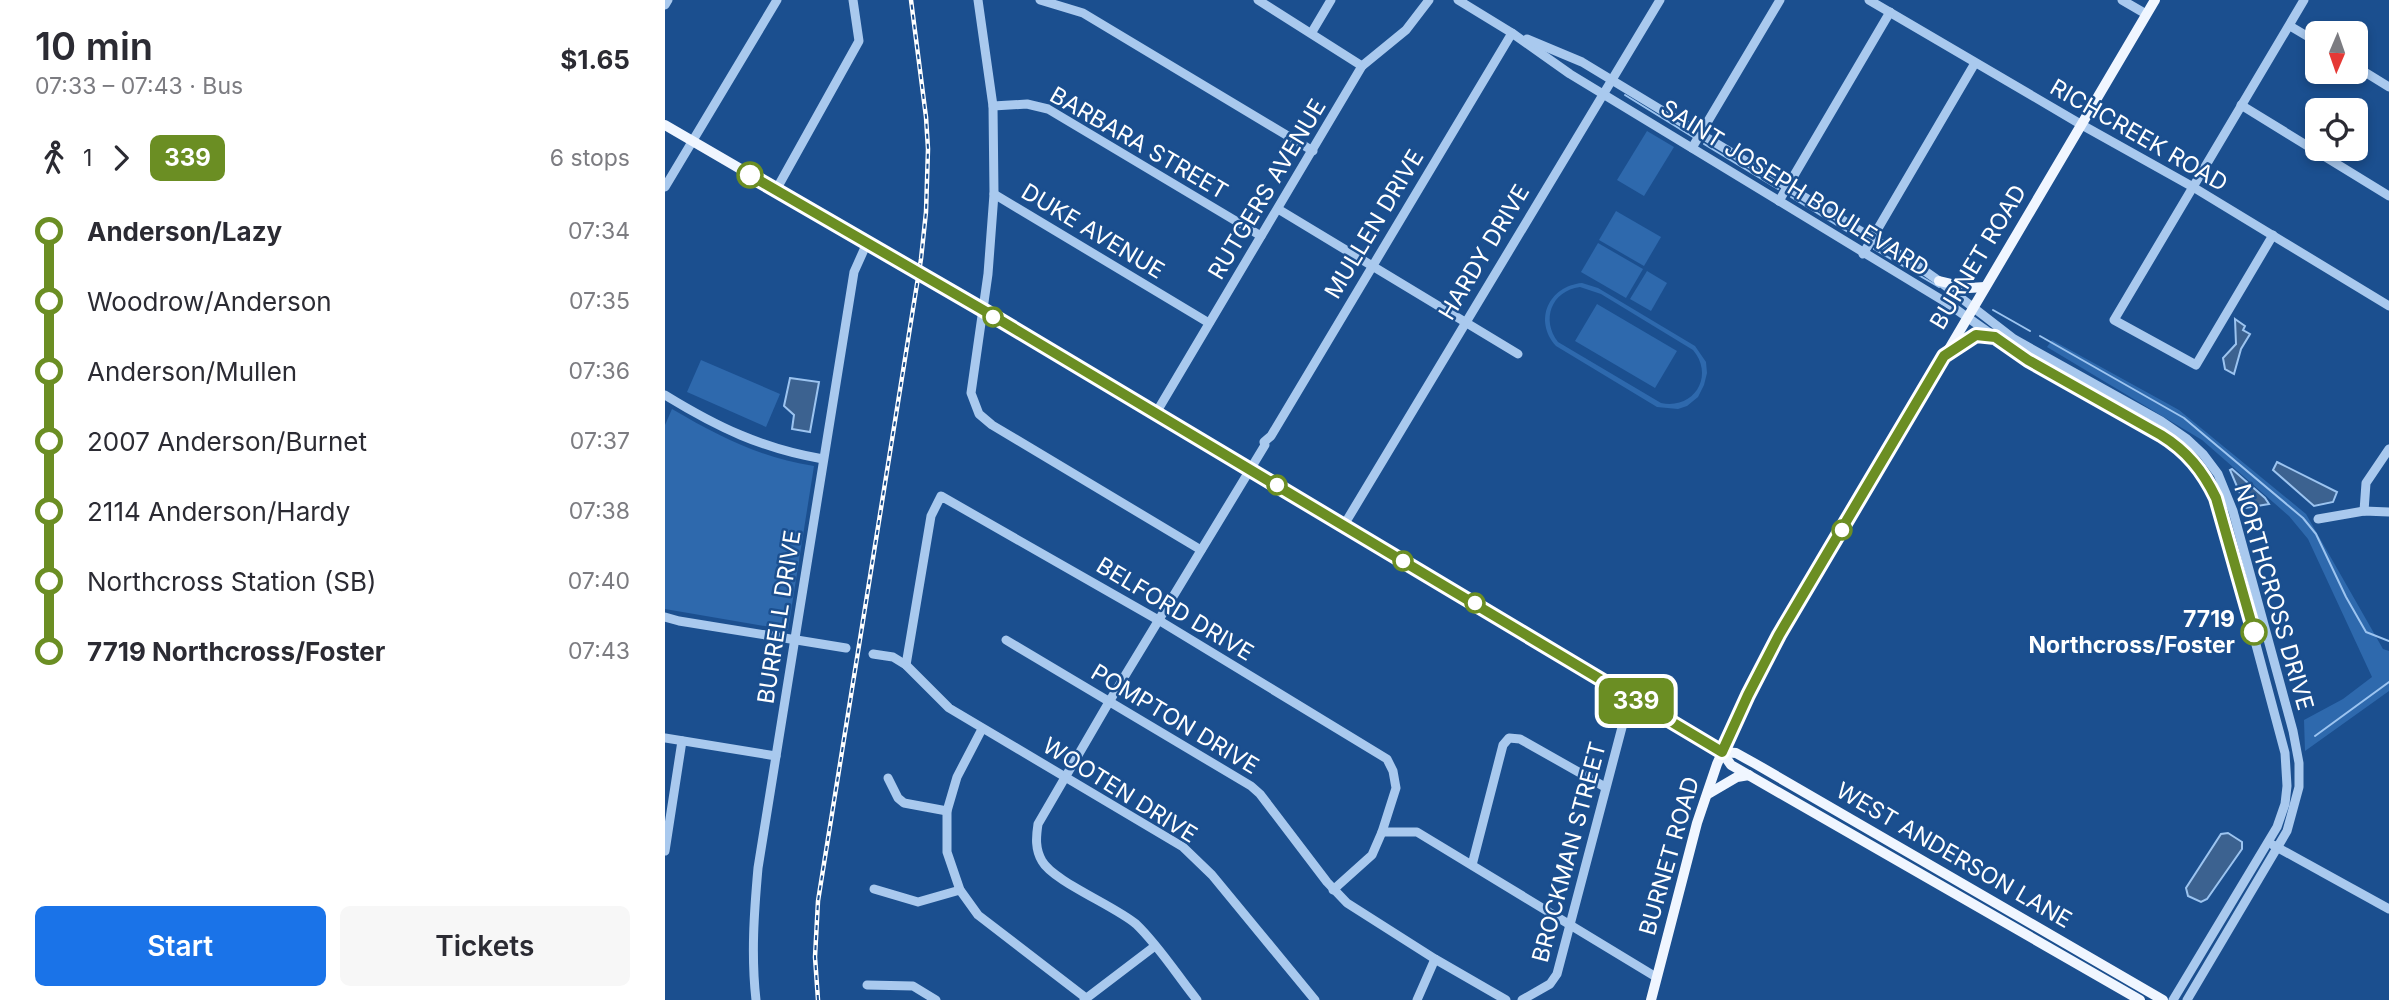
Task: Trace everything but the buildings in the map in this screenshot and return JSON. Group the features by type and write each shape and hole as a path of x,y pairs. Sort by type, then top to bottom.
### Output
{"main road":[{"name":"BURNET ROAD","path":"1651,1000 1697,823 1722,752 1748,695 1779,635 2155,0"},
{"name":"WEST ANDERSON LANE","path":"665,125 1344,525 1722,752 1731,765 1874,840"},
{"path":"1939,281 1969,288 1985,287"},
{"path":"1944,356 1976,335 1995,337"},
{"name":"WEST ANDERSON LANE","path":"1722,752 1736,753 1874,840 2019,924 2108,968 2163,1000"},
{"path":"1708,794 1737,777 1750,775"},
{"name":"WEST ANDERSON LANE","path":"2019,924 2056,952 2140,1000"},
{"path":"2056,952 2065,950 2095,967 2108,968"}],"street":[{"path":"665,5 668,0"},
{"path":"665,187 778,0"},
{"path":"776,190 859,41 853,0"},
{"path":"982,0 993,106 994,194 990,257 971,384 972,400 979,414 992,425 1201,550"},
{"path":"1040,0 1083,13 1313,150"},
{"path":"1258,0 1362,66"},
{"path":"1312,32 1331,0"},
{"name":"RUTGERS AVENUE","path":"1156,413 1362,66 1406,30 1429,0"},
{"path":"1458,0 1512,33"},
{"name":"HARDY DRIVE","path":"1344,525 1661,0"},
{"path":"1692,148 1780,0"},
{"name":"RICHCREEK ROAD","path":"1869,0 2193,187 2389,306"},
{"path":"2122,0 2146,14"},
{"path":"2273,235 2196,365 2114,320 2304,0"},
{"path":"1779,201 1890,12"},
{"path":"2290,26 2305,35"},
{"name":"SAINT JOSEPH BOULEVARD","path":"1512,33 1582,62 1611,79 1939,281 1973,307"},
{"name":"SAINT JOSEPH BOULEVARD","path":"1512,33 1570,74 1947,303 1967,318"},
{"name":"MULLEN DRIVE","path":"1155,946 1135,923 1048,869 1037,849 1038,824 1512,33"},
{"path":"1863,254 1975,63"},
{"path":"2368,74 2389,87"},
{"name":"BARBARA STREET","path":"993,106 1027,104 1048,109 1261,236"},
{"path":"2241,105 2389,196"},
{"name":"DUKE AVENUE","path":"994,194 1209,323"},
{"path":"1278,209 1518,354"},
{"name":"BURRELL DRIVE","path":"756,1000 753,923 758,868 854,272 867,243"},
{"name":"NORTHCROSS DRIVE","path":"1973,307 2014,339 2161,421 2196,446 2218,474 2228,495 2288,713 2298,754 2299,783 2293,815 2277,848 2187,1000"},
{"name":"NORTHCROSS DRIVE","path":"1967,318 2028,360 2161,435 2187,455 2208,481 2219,506 2276,716 2287,765 2287,786 2283,811 2268,842 2173,1000"},
{"path":"2087,393 2093,383"},
{"path":"665,395 722,429 777,450 823,459"},
{"path":"2161,421 2161,435"},
{"path":"2364,510 2366,483 2389,449"},
{"name":"BELFORD DRIVE","path":"906,665 931,516 940,496 1160,621 1387,759 1393,771 1396,788 1382,832"},
{"path":"2318,519 2364,510 2389,512"},
{"path":"2235,566 2247,562"},
{"path":"665,617 846,648"},
{"name":"POMPTON DRIVE","path":"1006,640 1251,786 1261,794 1333,890 1347,904 1506,1000"},
{"name":"WOOTEN DRIVE","path":"873,654 893,657 906,665 949,708 1183,847 1212,875 1314,1000"},
{"name":"BROCKMAN STREET","path":"1522,1000 1553,981 1630,697"},
{"path":"2276,716 2288,713"},
{"path":"982,729 957,777 947,811 947,852 960,890 978,915 1085,999 1155,946 1197,1000"},
{"path":"665,738 776,755"},
{"path":"1472,865 1503,745 1509,738 1520,739 1605,787"},
{"path":"665,851 682,741"},
{"path":"888,778 898,798 904,803 947,811"},
{"path":"1333,890 1371,855 1382,832 1417,832 1656,977"},
{"path":"2268,842 2389,909"},
{"path":"874,890 918,902 960,890"},
{"path":"2220,921 2231,926"},
{"path":"1417,1000 1435,959"},
{"path":"867,985 913,986 936,1000"}],"shaded area":[{"path":"1647,131 1674,147 1644,196 1617,180"},
{"path":"1616,211 1661,237 1644,266 1599,240"},
{"path":"1598,243 1643,269 1626,298 1581,272"},
{"path":"1647,271 1667,283 1651,311 1630,299"},
{"path":"1582,283 1598,288 1695,346 1706,362 1707,373 1698,397 1678,409 1657,407 1556,346 1549,336 1545,315 1553,297 1570,286","holes":["1580,287 1601,294 1693,350 1702,370 1698,389 1691,396 1673,404 1661,403 1558,342 1550,325 1550,316 1556,300 1562,294"]},
{"path":"1597,304 1677,351 1655,388 1575,341"},
{"path":"2235,319 2245,326 2243,330 2250,334 2241,349 2234,374 2225,369 2223,358 2236,344"},
{"path":"2052,340 2179,410 2306,514 2383,649 2389,651 2389,691 2305,751 2304,720 2343,699 2372,677 2308,539 2289,516 2202,440 2047,347"},
{"path":"701,360 780,394 766,427 687,392"},
{"path":"790,378 819,382 810,432 792,429 794,415 784,406"},
{"path":"672,409 740,445 814,466 788,630 665,609 665,425"},
{"path":"2277,462 2337,492 2333,502 2314,506 2273,470"},
{"path":"2230,470 2269,504 2246,508"},
{"path":"2228,833 2242,842 2242,849 2207,899 2201,902 2188,896 2186,888 2221,834"}],"waterway":[{"path":"1625,95 1693,137"},
{"path":"1704,144 1778,189"},
{"path":"1791,197 1861,240"},
{"path":"1874,249 1939,287"},
{"path":"1993,310 2030,331"},
{"path":"2040,336 2184,418 2303,518 2316,534 2366,632 2389,641"},
{"path":"2315,736 2389,682"}],"railway":[{"path":"818,1000 815,957 818,901 921,259 926,212 926,117 911,0"}],"bus line":[{"name":"339","path":"750,175 983,310 1722,752 1759,671 1779,635 1944,356 1976,335 1995,337 2028,360 2161,435 2179,447 2194,462 2216,498 2254,632"}],"place":[{"name":"7719 Northcross/Foster","path":"2254,632"}]}
